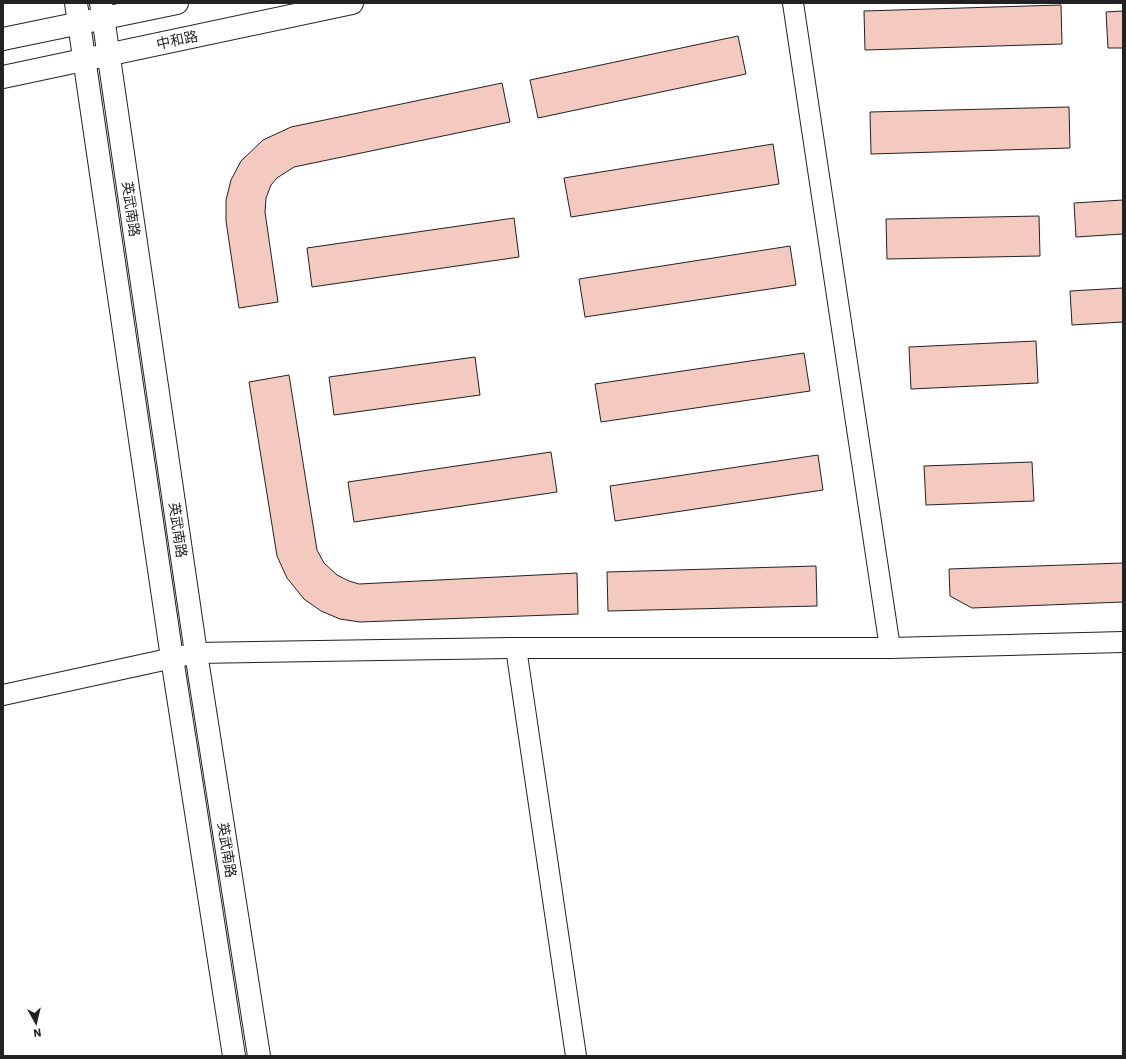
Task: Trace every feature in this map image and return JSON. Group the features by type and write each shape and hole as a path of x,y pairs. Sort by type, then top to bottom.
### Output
{"main road":[{"path":"3,39 78,13 177,3"},
{"name":"中和路","path":"3,77 352,3"},
{"name":"英武南路","path":"103,11 108,55 196,653 259,1056"},
{"name":"英武南路","path":"78,13 172,658 234,1056"}],"street":[{"path":"793,3 890,648"},
{"path":"3,695 196,653 516,648 890,648 1123,642"},
{"path":"516,648 576,1056"}],"building":[{"path":"1061,5 1062,44 865,50 864,11"},
{"path":"1123,11 1123,48 1108,48 1106,12"},
{"path":"738,36 746,74 538,118 530,80"},
{"path":"502,83 510,122 294,167 277,178 271,185 266,198 265,212 278,302 239,308 226,221 226,200 231,180 241,161 263,140 291,127"},
{"path":"1069,107 1070,148 871,154 870,112"},
{"path":"773,144 779,184 571,217 564,178"},
{"path":"1123,200 1123,234 1076,237 1074,203"},
{"path":"1039,216 1040,256 887,259 886,219"},
{"path":"514,218 519,257 312,287 307,248"},
{"path":"790,246 796,285 585,317 579,279"},
{"path":"1123,288 1123,322 1072,325 1070,291"},
{"path":"1036,341 1038,383 911,389 909,347"},
{"path":"804,353 810,391 601,422 595,384"},
{"path":"475,357 480,395 334,415 329,377"},
{"path":"289,375 317,550 324,563 337,575 359,584 577,573 578,614 360,622 340,619 321,611 304,599 287,578 277,556 249,382"},
{"path":"551,452 557,492 354,522 348,482"},
{"path":"818,455 823,490 615,521 610,486"},
{"path":"1032,462 1034,501 926,505 924,466"},
{"path":"1123,563 1123,602 972,608 950,596 949,569"},
{"path":"816,566 817,606 608,611 607,572"}]}
